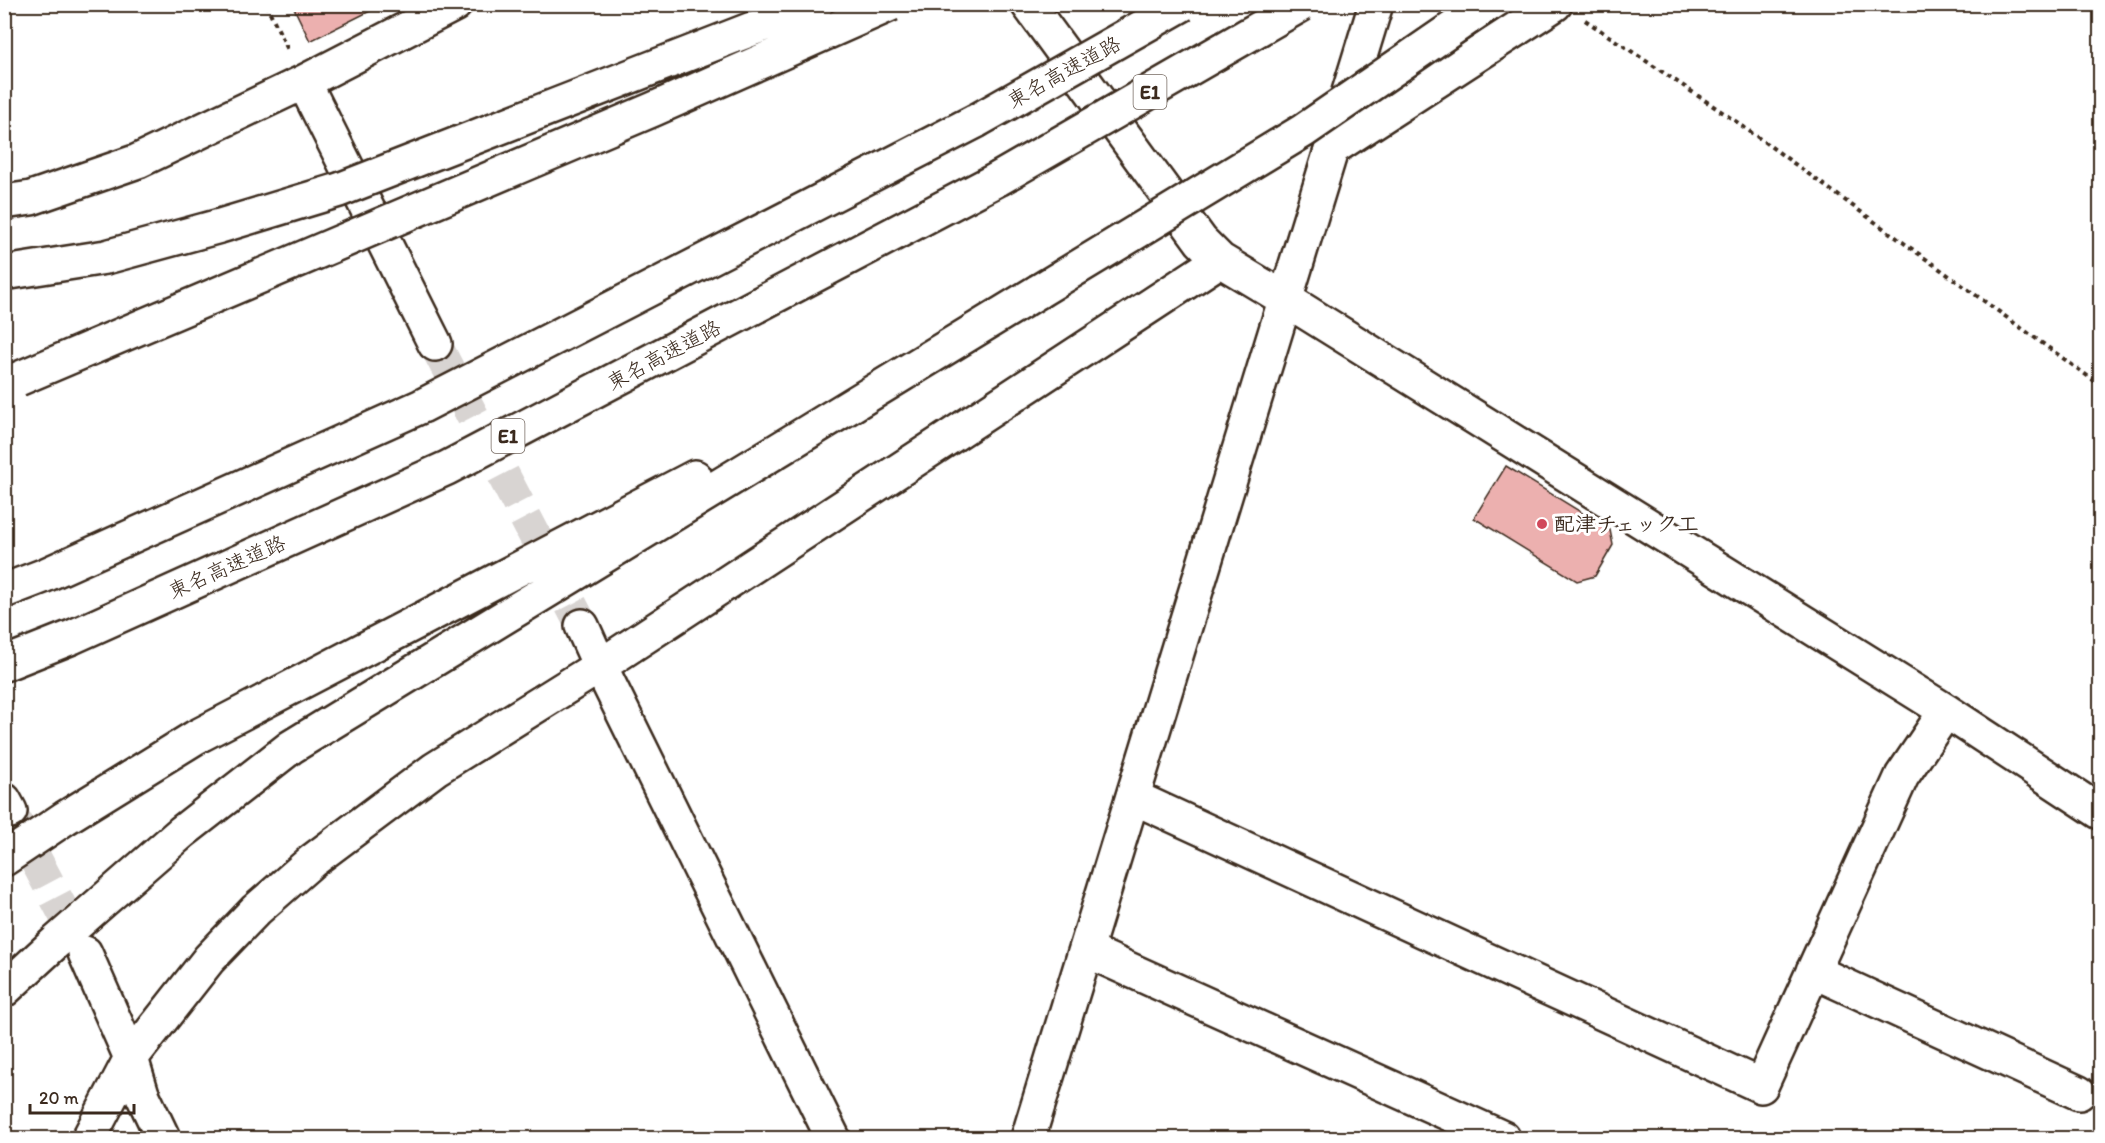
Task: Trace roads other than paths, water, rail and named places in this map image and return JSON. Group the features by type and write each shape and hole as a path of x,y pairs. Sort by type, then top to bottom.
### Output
{"main road":[{"path":"4,202 31,198 138,161 304,82 455,4"},
{"path":"4,273 106,257 220,226 339,189 816,4"},
{"path":"4,387 18,379 654,109 891,4"},
{"path":"1028,4 1201,241 1220,261 1285,298 1946,711 2100,812"},
{"name":"東名高速道路","path":"4,591 43,576 422,406 976,121 1183,4"},
{"name":"東名高速道路","path":"4,664 72,637 447,468 998,179 1302,4"},
{"path":"1028,1138 1376,4"},
{"path":"4,990 182,832 291,747 1303,131 1488,4"},
{"path":"1333,148 1568,11"},
{"path":"304,82 435,344"},
{"path":"89,1138 131,1059 209,959 256,910 312,861 435,769 600,666 1220,261"},
{"path":"4,859 65,818 196,737 960,339"},
{"path":"582,626 833,1138"},
{"path":"1133,797 1761,1086 1902,776 1946,711"},
{"path":"1086,950 1503,1138"},
{"path":"85,953 131,1059 142,1094 164,1138"},
{"path":"1813,971 2079,1093"}],"tunnel":[{"path":"435,344 582,626"},
{"path":"10,811 85,953"}],"place":[{"name":"配津チェック工","path":"1542,524"}]}
